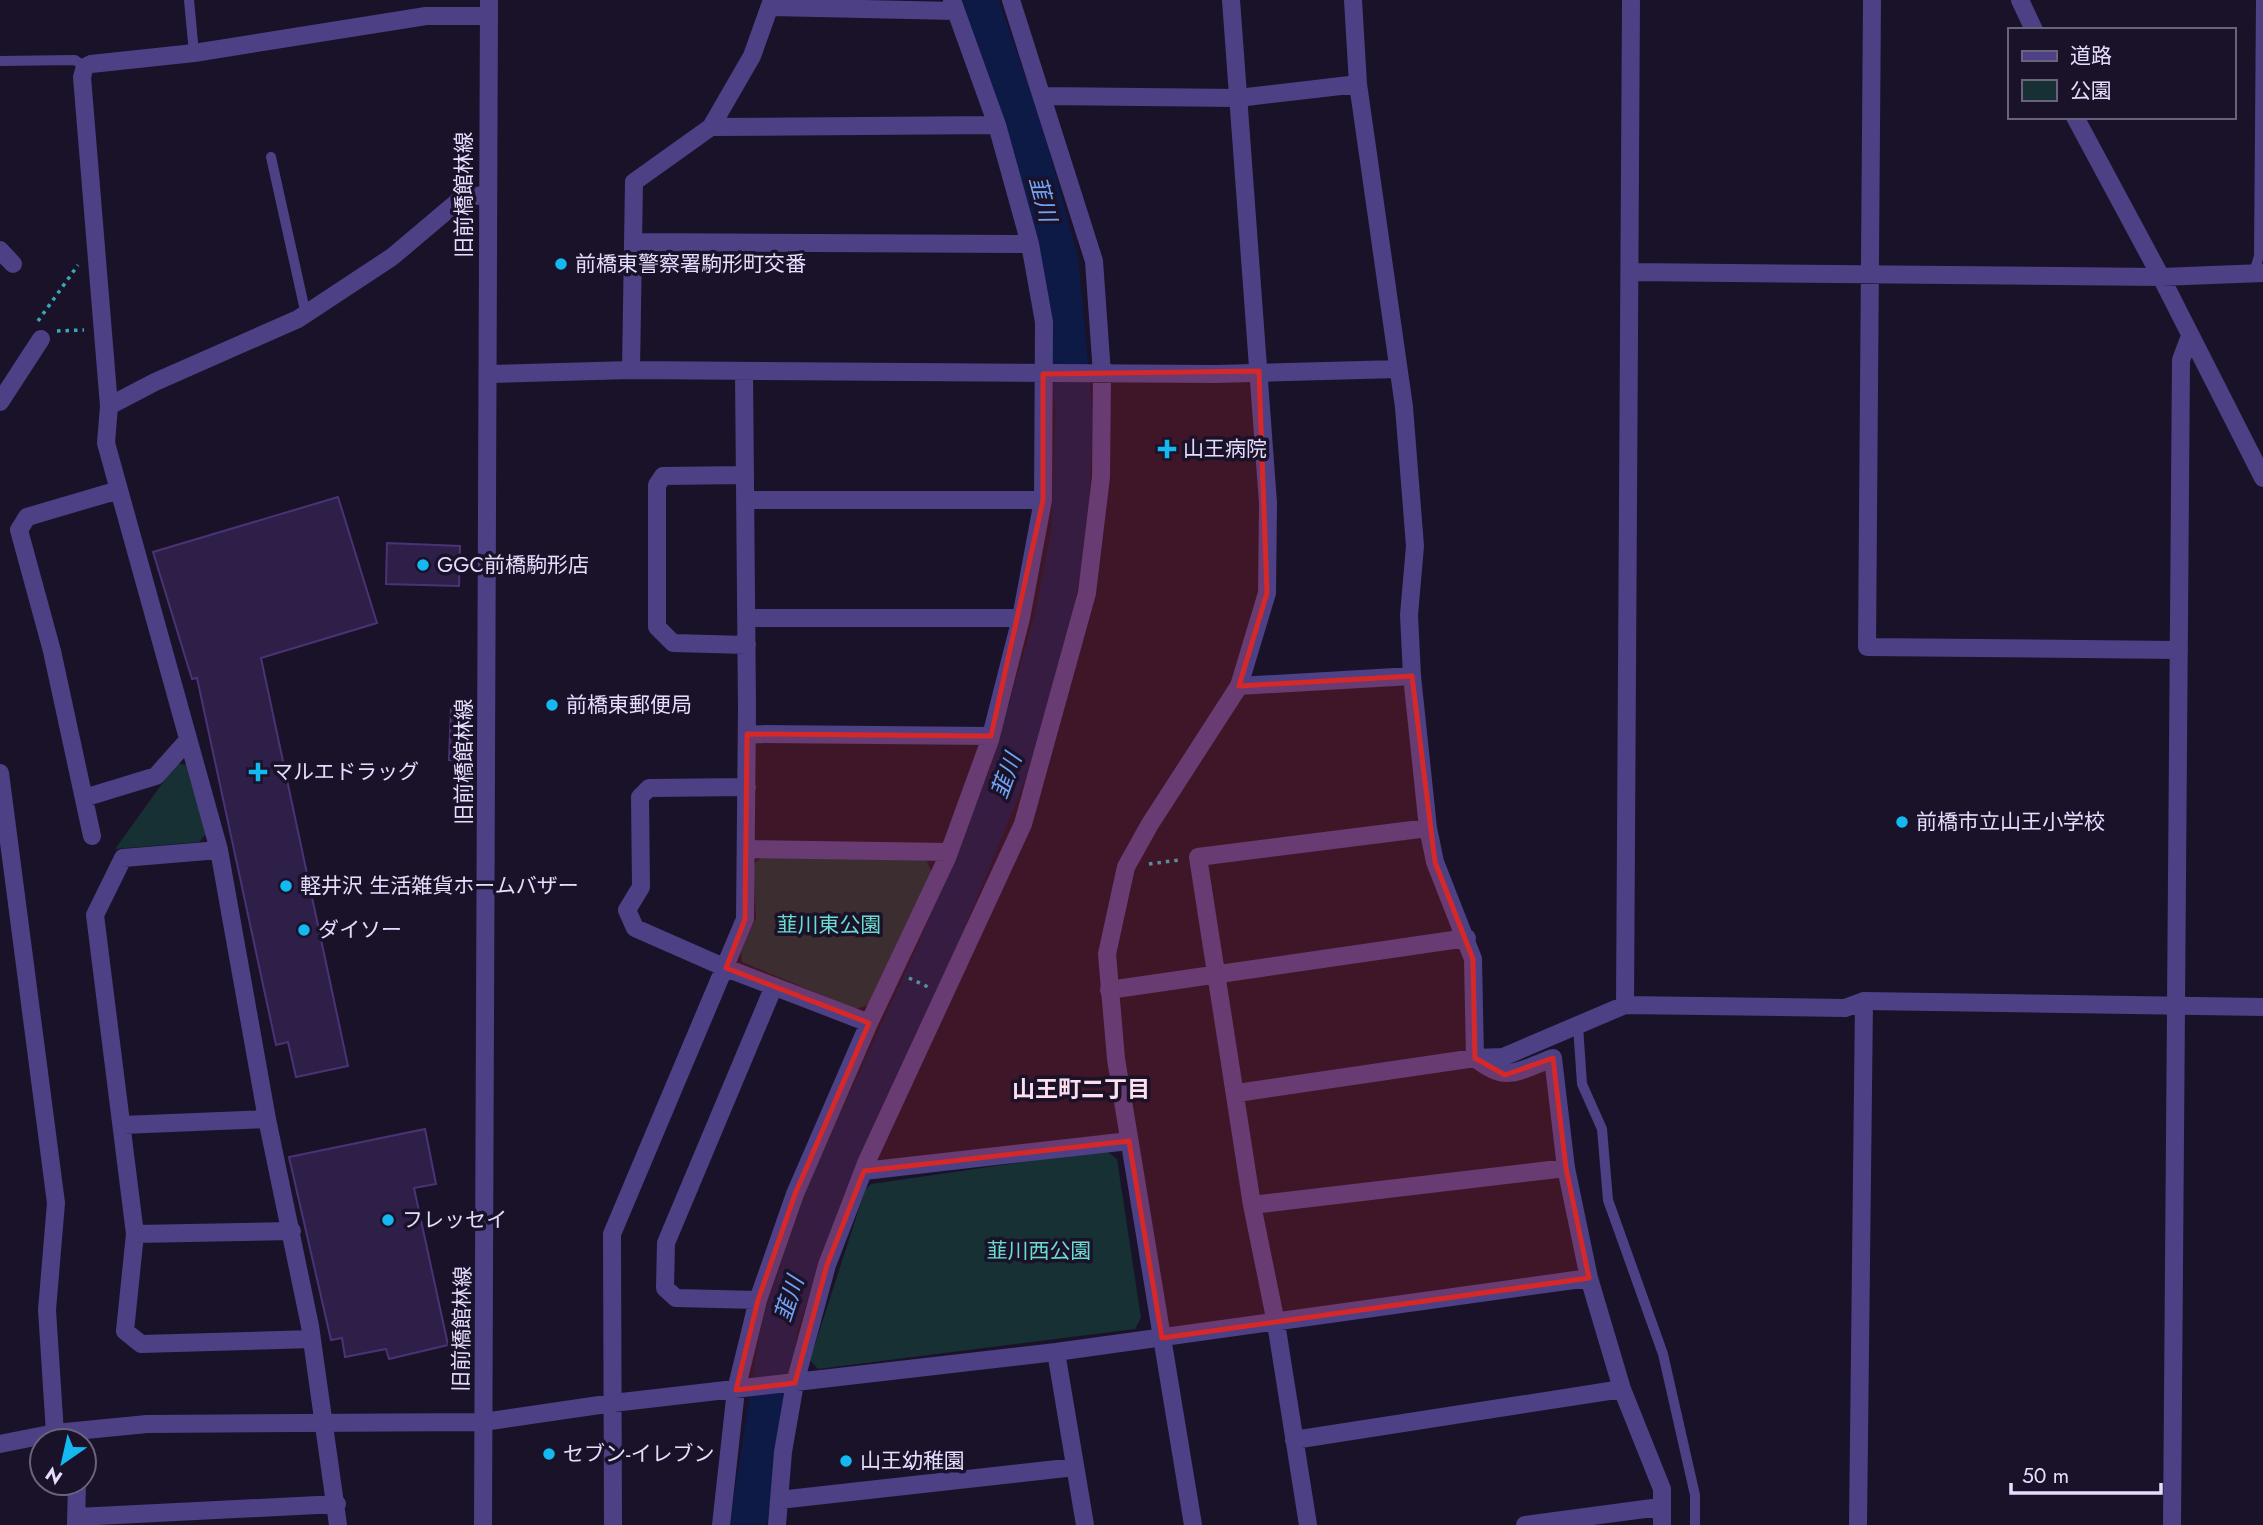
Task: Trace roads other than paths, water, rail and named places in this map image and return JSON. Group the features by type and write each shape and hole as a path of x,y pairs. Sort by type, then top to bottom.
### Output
{"street":[{"path":"778,1525 788,1384 827,1265 864,1171 1023,824 1087,593 1101,477 1094,261 1044,96 1011,0"},
{"path":"1193,1525 1129,1140 1109,990 1107,954 1110,929 1126,867 1150,824 1239,686 1267,593 1268,503 1231,0"},
{"path":"1353,0 1357,84 1398,369 1415,546 1409,615 1412,676 1428,828 1436,862 1473,959 1475,1058"},
{"path":"1625,1004 1631,0"},
{"path":"1872,0 1867,647 2179,650"},
{"path":"2020,0 2033,28"},
{"path":"631,370 634,182 711,127 752,56 771,4 954,6 998,125 1030,244 1044,322 1046,373 1043,500 1021,618 991,736 949,852 869,1023 795,1194 758,1300 721,1525"},
{"path":"338,1525 312,1339 267,1119 219,850 106,443 109,406 104,329 82,87 85,67 110,61 194,53 489,8"},
{"name":"旧前橋館林線","path":"483,1525 488,374 486,195 489,8"},
{"path":"1044,96 1238,98 1357,84"},
{"path":"2076,119 2161,277 2263,478"},
{"path":"711,127 998,125"},
{"path":"109,406 306,315 392,257 463,197 486,195"},
{"path":"635,242 1030,244"},
{"path":"0,250 13,264"},
{"path":"1631,272 2161,277 2259,273"},
{"path":"2172,1525 2181,360 2190,336"},
{"path":"0,402 41,339"},
{"path":"488,374 631,370 1097,374 1398,369"},
{"path":"613,1525 612,1234 745,919 747,618 744,372"},
{"path":"745,475 663,476 657,485 657,627 673,643 747,645"},
{"path":"92,836 52,650 19,530 27,517 119,490"},
{"path":"745,500 1043,500"},
{"path":"747,618 1021,618"},
{"path":"1239,686 1412,676"},
{"path":"747,734 991,736"},
{"path":"84,798 156,776 188,740"},
{"path":"0,773 55,1203 47,1310 55,1427"},
{"path":"747,787 649,788 640,797 641,887 627,910 635,928 726,968 869,1023"},
{"path":"1308,1525 1276,1323 1252,1205 1237,1093 1198,857 1428,828"},
{"path":"747,849 949,852"},
{"path":"219,850 123,858 96,915 135,1234 125,1331 141,1344 312,1339"},
{"path":"1109,990 1466,938"},
{"path":"758,1300 676,1298 665,1288 666,1243 774,986"},
{"path":"1858,1525 1864,1002"},
{"path":"1237,1093 1475,1058 1503,1057 1625,1004 1845,1008 1864,1002 2263,1007"},
{"path":"1475,1058 1493,1072 1505,1075 1553,1058 1566,1168 1589,1278 1622,1389 1662,1489 1662,1525"},
{"path":"122,1125 267,1119"},
{"path":"864,1171 1129,1140"},
{"path":"1252,1205 1566,1168"},
{"path":"135,1234 292,1231"},
{"path":"98,1432 147,1424 484,1422 613,1403 1056,1352 1589,1278"},
{"path":"1056,1352 1085,1525"},
{"path":"1294,1440 1622,1389"},
{"path":"0,1444 28,1438"},
{"path":"779,1500 1075,1467"},
{"path":"77,1497 76,1521 191,1518 337,1504"},
{"path":"1525,1525 1660,1507"}],"lane":[{"path":"189,0 194,53"},
{"path":"2259,273 2261,0"},
{"path":"0,61 75,61 85,67"},
{"path":"271,157 306,315"},
{"path":"1578,1026 1582,1084 1602,1129 1608,1200 1662,1354 1695,1495 1695,1525"}],"waterway":[{"name":"韮川","path":"748,1525 780,1324 826,1189 932,959 1009,771 1053,618 1070,531 1074,413 1060,261 1023,125 979,0"}],"place":[{"name":"前橋東警察署駒形町交番","path":"561,264"},
{"name":"山王病院","path":"1167,449"},
{"name":"GGC前橋駒形店","path":"423,565"},
{"name":"前橋東郵便局","path":"552,705"},
{"name":"マルエドラッグ","path":"258,772"},
{"name":"前橋市立山王小学校","path":"1902,822"},
{"name":"軽井沢 生活雑貨ホームバザー","path":"286,886"},
{"name":"ダイソー","path":"304,930"},
{"name":"フレッセイ","path":"388,1220"},
{"name":"セブン-イレブン","path":"549,1454"},
{"name":"山王幼稚園","path":"846,1461"}],"district":[{"name":"山王町二丁目","path":"1081,1089"}],"park label":[{"name":"韮川東公園","path":"829,925"},
{"name":"韮川西公園","path":"1039,1251"}]}
